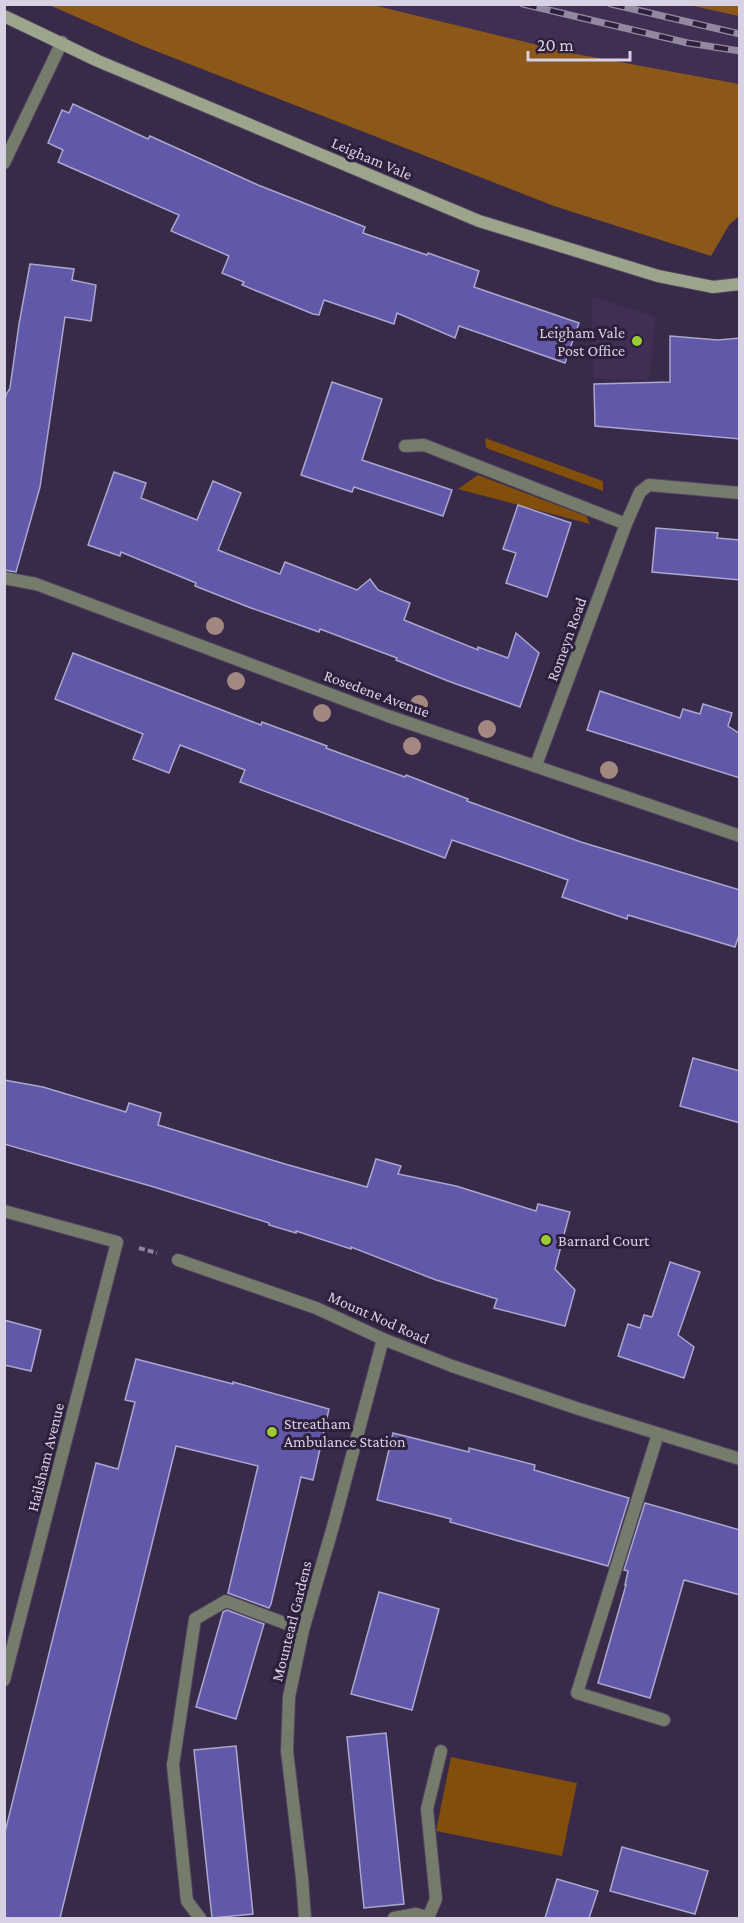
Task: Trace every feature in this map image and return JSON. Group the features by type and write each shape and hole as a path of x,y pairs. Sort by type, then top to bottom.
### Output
{"street":[{"name":"Leigham Vale","path":"4,16 98,61 479,221 658,276 714,287 740,284"},
{"path":"4,163 62,42"},
{"path":"405,446 424,445 626,524"},
{"name":"Romeyn Road","path":"536,765 640,492 650,485 740,493"},
{"name":"Rosedene Avenue","path":"4,578 36,584 388,716 740,836"},
{"path":"4,1211 117,1242"},
{"name":"Hailsham Avenue","path":"4,1680 117,1242"},
{"name":"Mount Nod Road","path":"178,1260 316,1308 383,1340 452,1366 740,1459"},
{"name":"Mountearl Gardens","path":"305,1918 287,1751 289,1697 303,1630 383,1340"},
{"path":"658,1434 577,1693 664,1720"},
{"path":"199,1918 187,1901 173,1765 195,1619 226,1601 303,1630"},
{"path":"393,1918 416,1914 429,1918 436,1899 427,1809 441,1751"}],"path":[{"path":"117,1242 178,1260"}],"shaded area":[{"path":"49,5 373,5 571,53 739,84 739,216 729,225 711,256 554,206 143,46"},
{"path":"373,5 739,5 739,84 571,53"},
{"path":"689,5 739,5 739,16"},
{"path":"592,296 656,317 649,380 593,379"},
{"path":"485,438 603,481 603,491 486,448"},
{"path":"478,475 586,516 590,524 458,489"},
{"path":"451,1757 577,1783 562,1856 436,1831"}],"building":[{"path":"73,104 148,139 150,136 258,185 365,227 363,233 479,271 474,287 579,323 565,363 459,326 455,338 397,313 394,324 324,300 319,315 313,314 242,285 244,282 222,273 229,256 171,231 179,215 58,162 63,150 48,143 62,110 69,113"},
{"path":"30,264 74,269 72,280 96,285 91,321 65,317 40,487 16,572 4,570 4,404 10,388"},
{"path":"670,336 718,340 740,338 740,439 595,426 594,384 670,382"},
{"path":"332,382 382,399 362,460 452,490 443,516 354,487 352,492 301,475"},
{"path":"114,472 146,483 141,498 197,520 213,481 241,493 218,550 280,574 285,562 357,590 370,579 378,590 410,603 404,620 478,650 478,647 508,658 516,633 539,653 520,707 448,681 396,660 397,658 320,629 319,632 251,608 195,586 196,583 121,552 120,556 88,545"},
{"path":"518,505 571,523 547,597 506,583 516,553 503,549"},
{"path":"656,528 718,533 717,538 740,540 740,580 652,572"},
{"path":"73,653 261,725 262,722 327,746 326,748 405,777 406,775 468,799 467,801 581,842 740,890 740,932 735,947 628,915 627,919 562,897 568,880 452,840 445,858 240,782 245,770 180,745 169,773 133,759 143,734 55,699"},
{"path":"600,691 680,718 683,709 700,714 703,704 732,713 728,726 740,734 740,778 587,730"},
{"path":"693,1058 740,1071 740,1123 680,1106"},
{"path":"4,1080 43,1087 126,1112 129,1103 161,1113 158,1125 367,1187 376,1159 401,1166 398,1174 456,1186 536,1211 538,1204 570,1212 555,1269 575,1290 565,1326 494,1308 497,1299 436,1280 351,1247 351,1249 296,1231 296,1233 269,1225 269,1223 154,1187 4,1144"},
{"name":"Barnard Court","path":"670,1262 700,1272 678,1335 694,1347 684,1378 618,1356 628,1324 640,1328 644,1315 652,1317"},
{"path":"4,1320 41,1330 31,1371 4,1365"},
{"path":"136,1359 233,1384 233,1382 329,1409 313,1480 301,1477 269,1608 228,1593 258,1466 176,1446 60,1918 4,1918 4,1836 96,1463 118,1469 135,1402 125,1400"},
{"path":"393,1433 469,1452 469,1448 535,1465 534,1470 629,1498 608,1566 450,1522 451,1519 377,1500"},
{"path":"645,1503 740,1530 740,1595 684,1580 650,1698 598,1683 626,1585 628,1571 624,1570"},
{"path":"379,1592 439,1609 412,1710 351,1694"},
{"path":"227,1610 264,1624 236,1719 196,1707 223,1612"},
{"path":"386,1733 404,1904 364,1908 347,1737"},
{"path":"236,1746 253,1914 212,1918 194,1750"},
{"path":"622,1847 708,1871 695,1914 610,1891"},
{"path":"557,1879 598,1891 589,1918 545,1918"}],"railway":[{"path":"523,4 688,43 740,51"},
{"path":"611,4 740,34"}],"place":[{"name":"Leigham Vale Post Office","path":"637,341"},
{"name":"Barnard Court","path":"546,1240"},
{"name":"Streatham Ambulance Station","path":"272,1432"}]}
